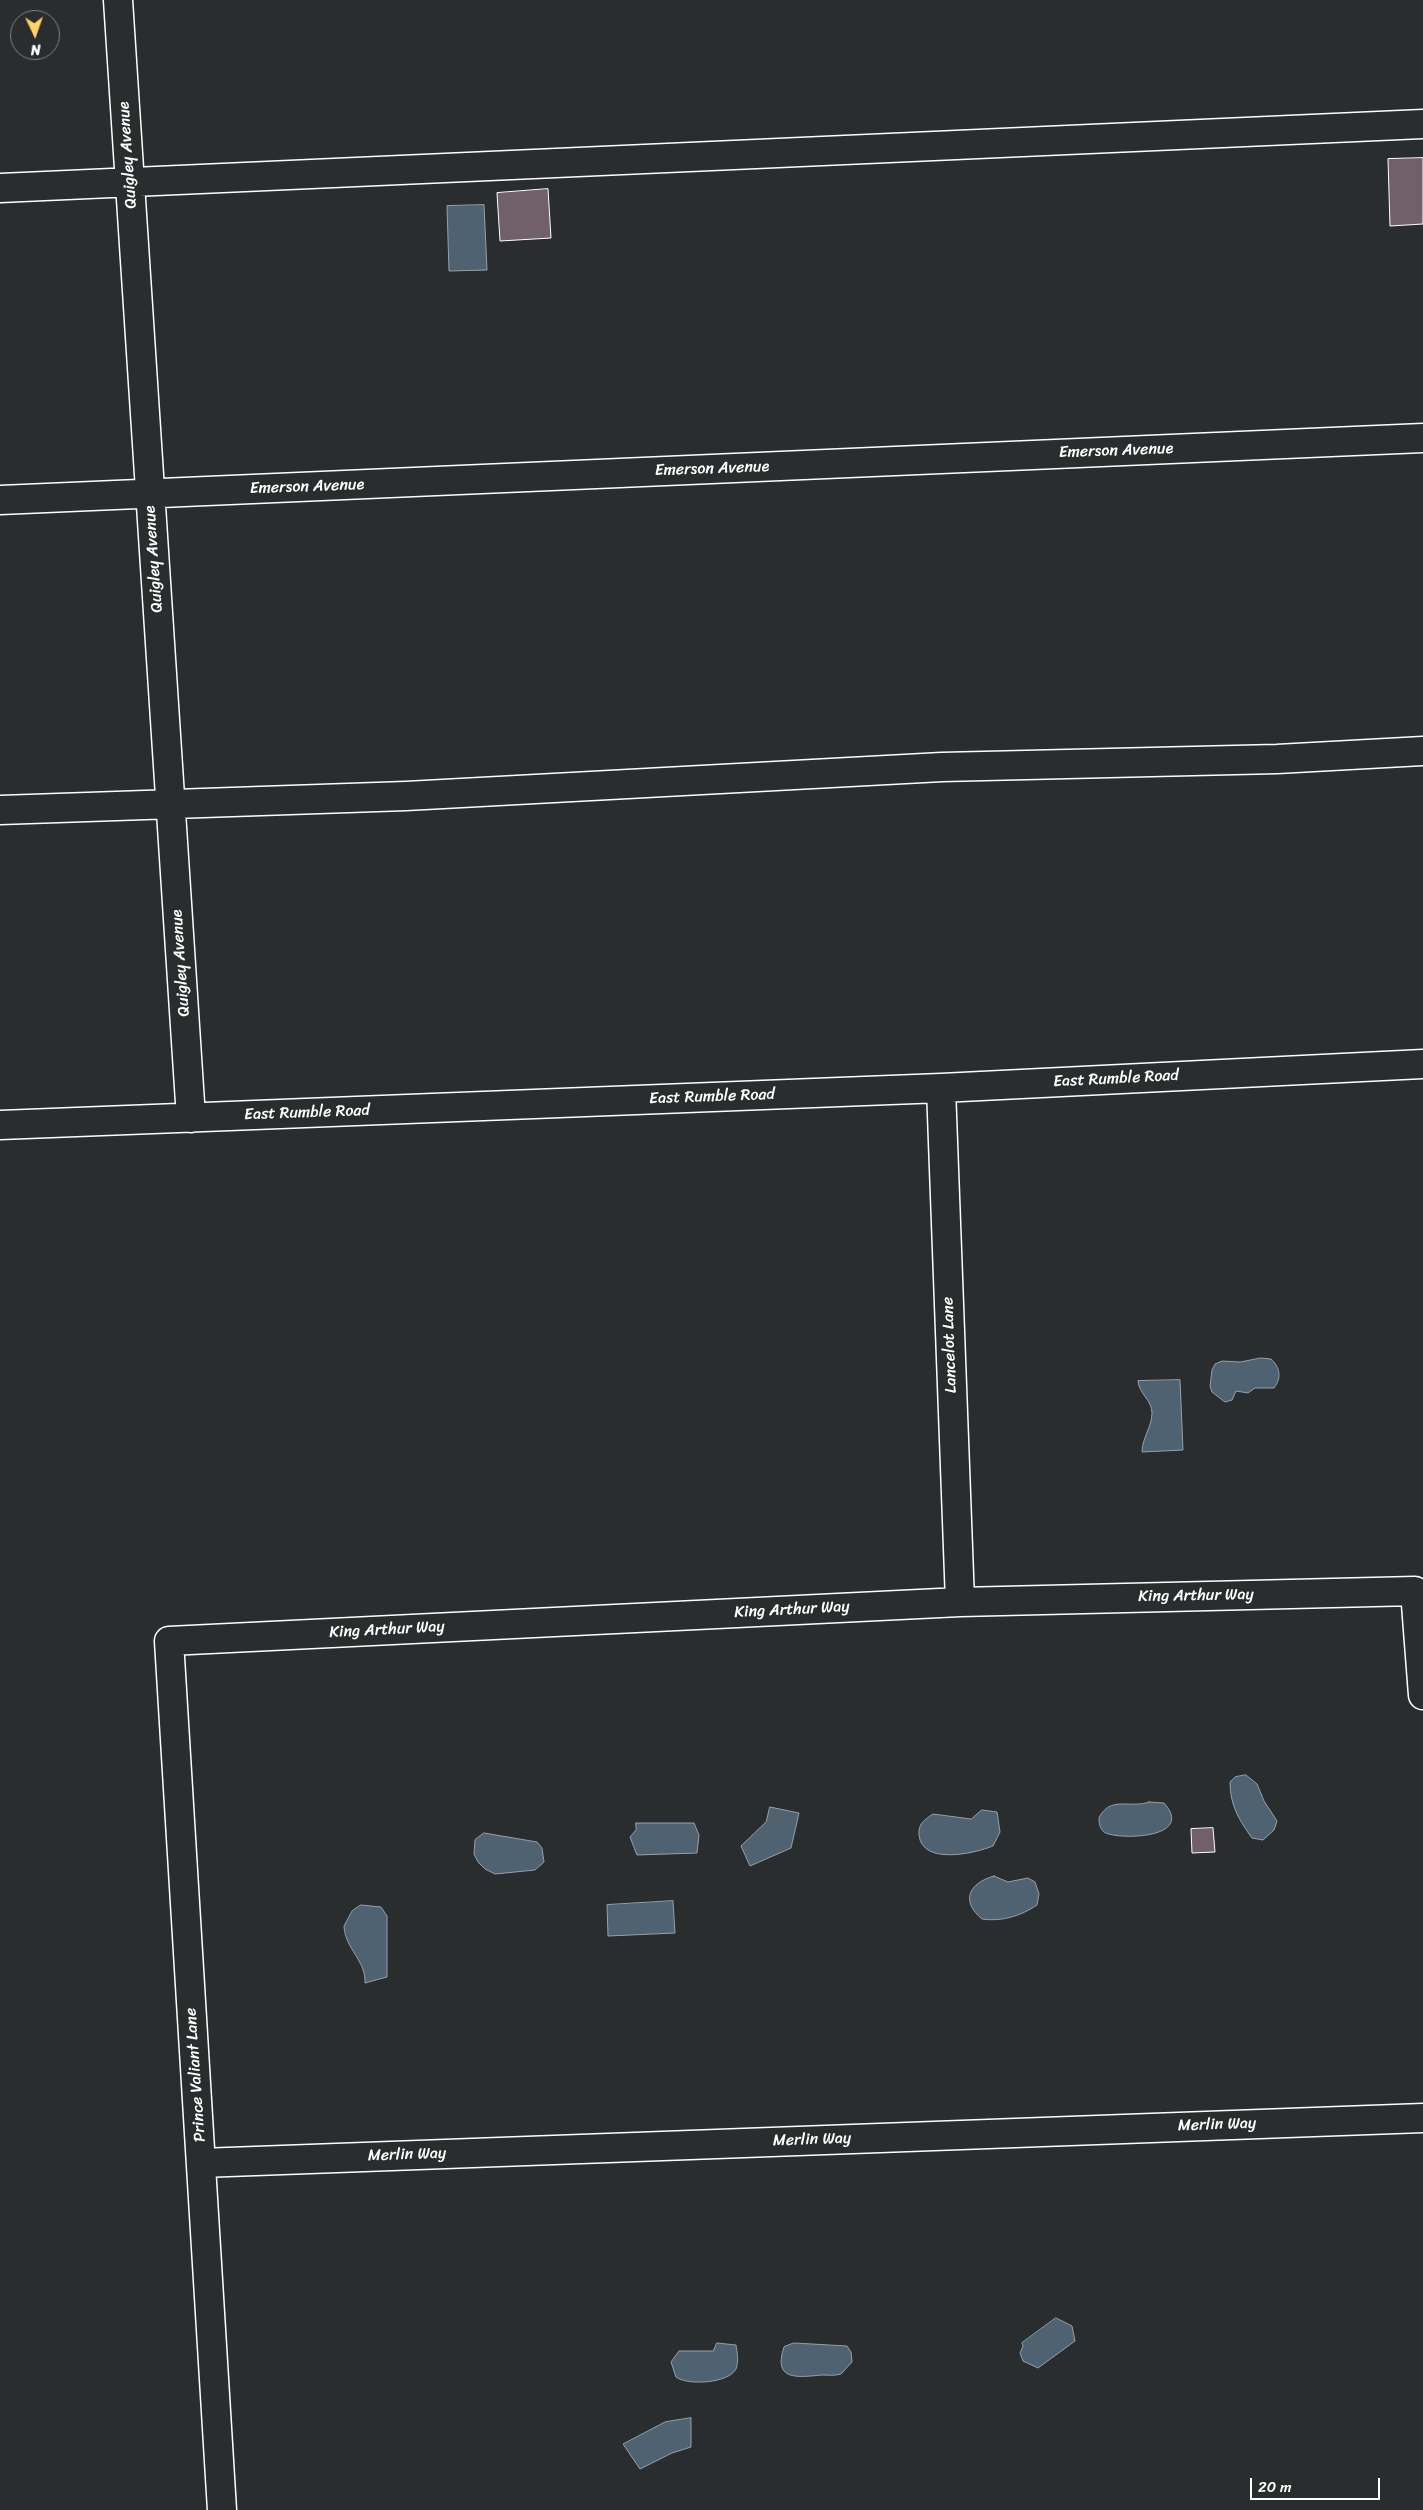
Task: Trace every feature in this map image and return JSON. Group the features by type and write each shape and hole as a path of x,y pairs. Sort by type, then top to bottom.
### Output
{"street":[{"name":"Quigley Avenue","path":"118,0 192,1118"},
{"path":"0,188 1423,124"},
{"name":"Emerson Avenue","path":"0,500 1423,438"},
{"path":"0,810 406,796 942,768 1277,759 1423,751"},
{"name":"East Rumble Road","path":"0,1126 941,1088 1423,1064"},
{"name":"Lancelot Lane","path":"941,1088 960,1602"},
{"name":"King Arthur Way","path":"169,1641 960,1602 1415,1591 1423,1695"},
{"name":"Prince Valiant Lane","path":"169,1641 222,2510"},
{"name":"Merlin Way","path":"201,2163 1423,2118"}],"water":[{"path":"484,205 487,270 449,271 447,206"},
{"path":"1261,1358 1271,1359 1278,1369 1279,1377 1274,1388 1255,1388 1248,1393 1236,1391 1232,1400 1225,1402 1212,1392 1210,1386 1212,1370 1215,1364 1222,1361 1240,1362"},
{"path":"1180,1380 1183,1450 1142,1452 1152,1413 1150,1404 1141,1390 1138,1381"},
{"path":"1246,1775 1257,1784 1264,1801 1277,1821 1274,1830 1263,1840 1252,1838 1239,1818 1232,1798 1230,1782 1235,1777"},
{"path":"1149,1802 1164,1803 1171,1815 1170,1824 1162,1831 1136,1836 1122,1836 1111,1835 1102,1829 1099,1818 1109,1807"},
{"path":"770,1807 799,1813 791,1848 750,1866 741,1846 766,1822"},
{"path":"982,1810 997,1812 1000,1832 993,1846 973,1852 950,1855 938,1854 922,1844 919,1835 921,1825 924,1820 933,1814 971,1819"},
{"path":"636,1823 694,1823 699,1835 697,1853 637,1855 630,1837 636,1830"},
{"path":"484,1833 537,1842 542,1848 544,1862 535,1870 495,1874 485,1869 478,1862 474,1854 475,1840"},
{"path":"994,1876 1008,1882 1028,1878 1035,1882 1039,1894 1037,1905 1011,1917 996,1920 982,1919 971,1906 970,1893 978,1883"},
{"path":"673,1901 675,1933 608,1936 607,1905"},
{"path":"361,1905 381,1907 387,1916 387,1977 365,1983 362,1968 345,1934 344,1926 352,1911"},
{"path":"1056,2318 1072,2326 1075,2341 1038,2368 1023,2361 1020,2353 1023,2346 1022,2343"},
{"path":"717,2343 736,2345 738,2357 736,2369 732,2374 708,2382 689,2382 676,2377 671,2362 679,2351 713,2351"},
{"path":"794,2343 847,2346 851,2352 852,2362 838,2375 790,2375 785,2372 781,2358 784,2347"},
{"path":"691,2418 691,2447 672,2453 640,2469 623,2444 665,2422"}],"building":[{"path":"1423,158 1423,224 1390,226 1388,159"},
{"path":"548,189 551,238 500,241 497,193"},
{"path":"1213,1828 1215,1852 1192,1853 1191,1829"}]}
